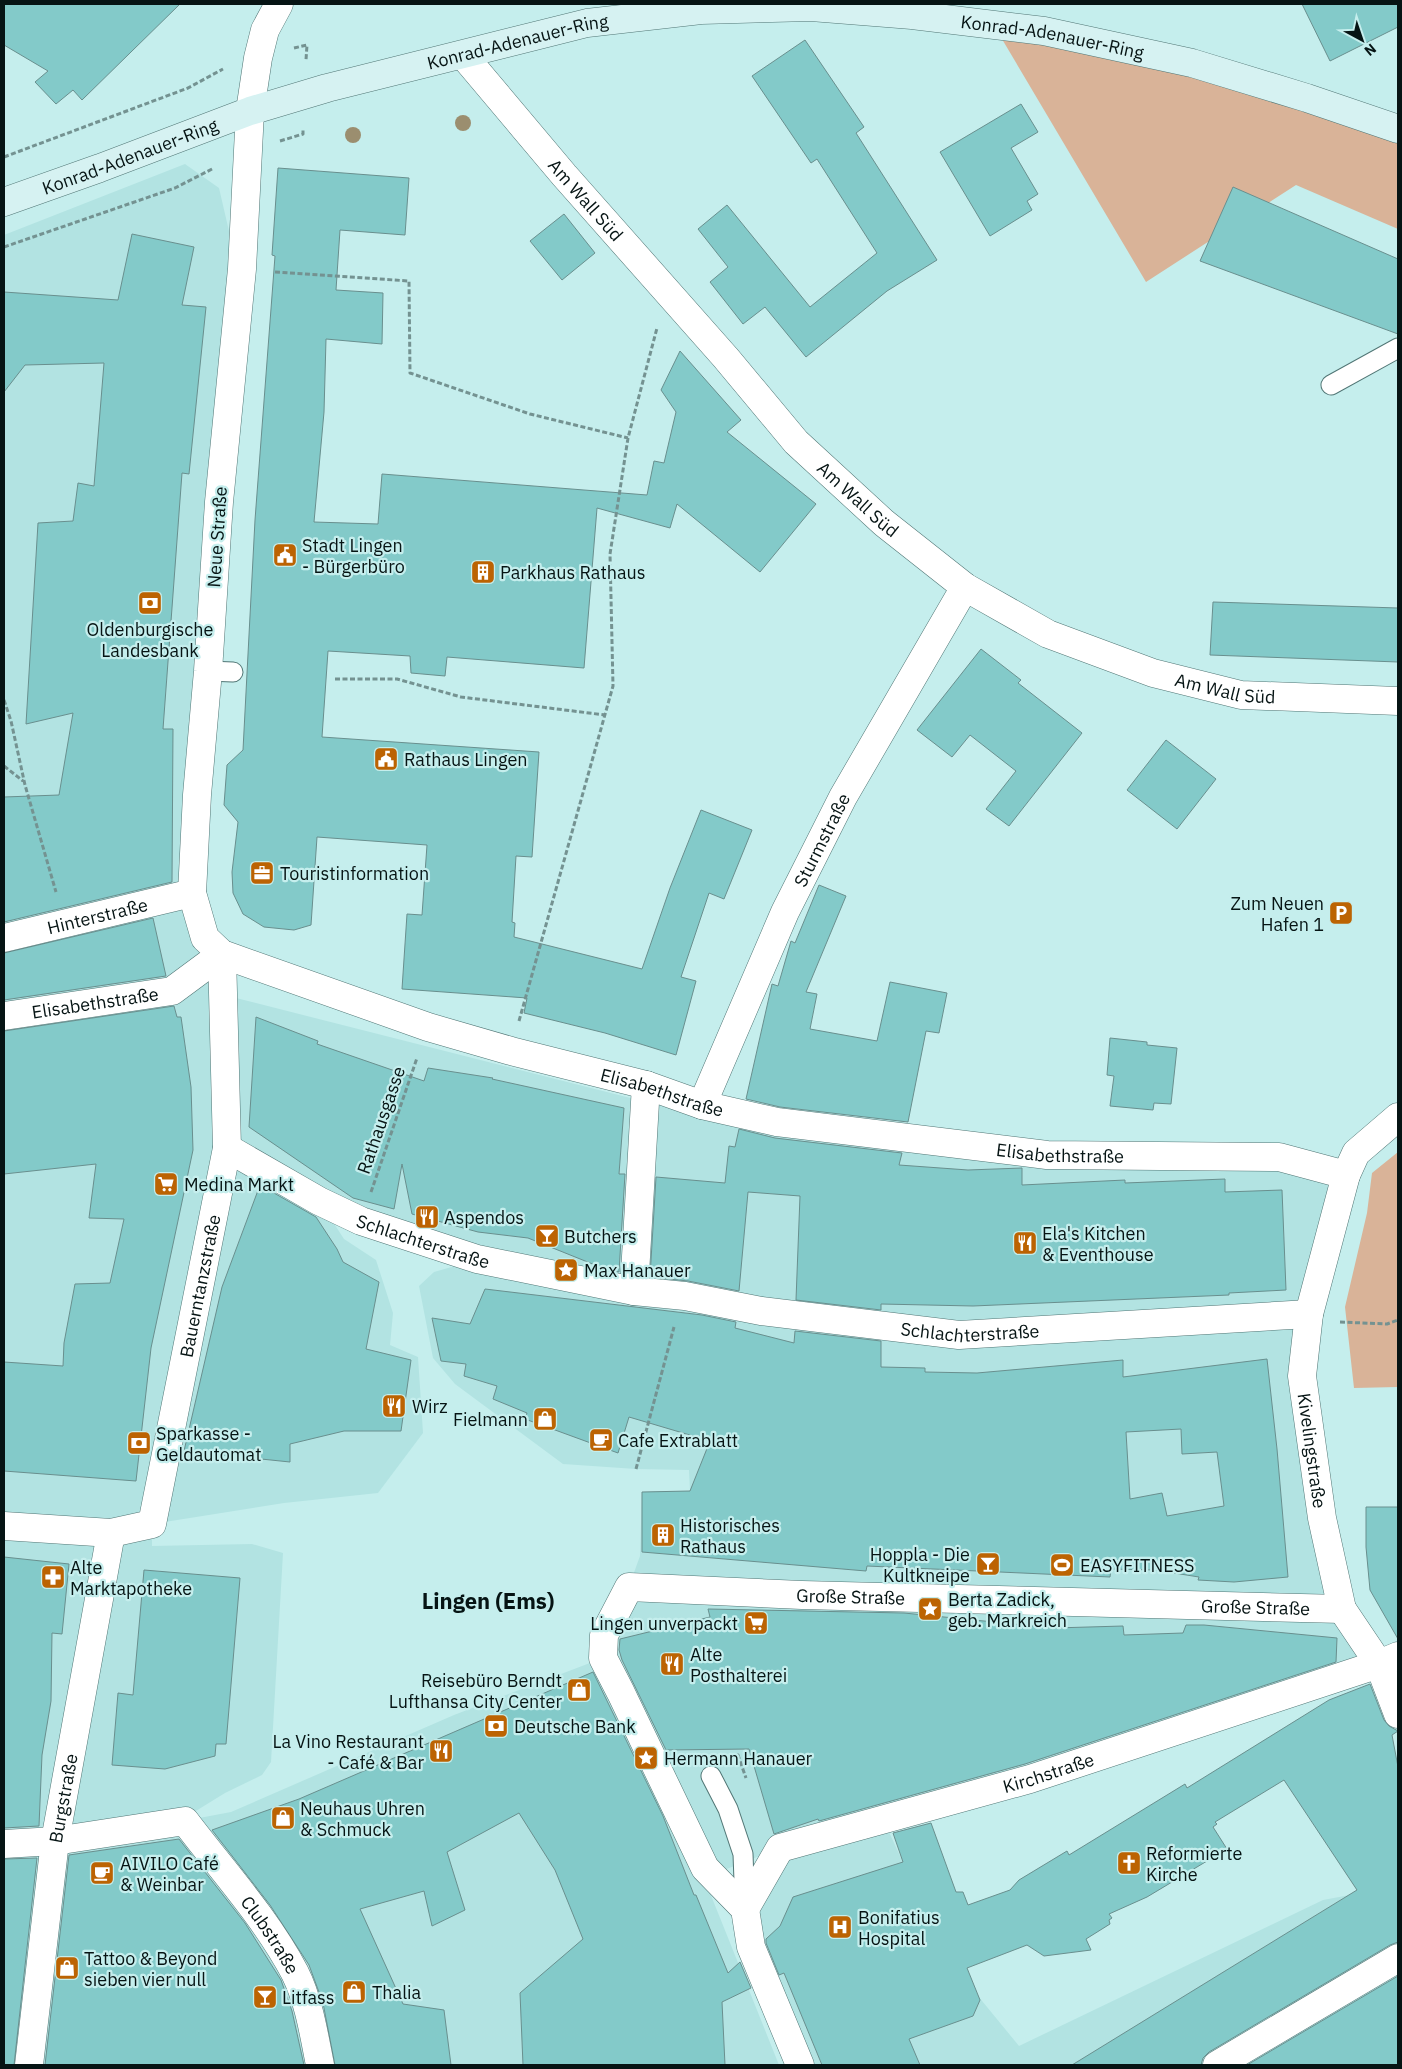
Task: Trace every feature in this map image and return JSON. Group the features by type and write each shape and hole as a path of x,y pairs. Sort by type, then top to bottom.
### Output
{"main road":[{"name":"Konrad-Adenauer-Ring","path":"4,202 250,111 327,88 587,24 701,10 827,8 912,15 1053,33 1192,62 1398,129"}],"street":[{"name":"Neue Straße","path":"222,954 205,938 192,893 197,795 220,671 219,502 242,269 250,111 258,58 266,30 279,4"},
{"name":"Am Wall Süd","path":"463,55 564,175 726,358 796,442 884,523 965,587 1048,634 1153,673 1241,695 1398,701"},
{"name":"Sturmstraße","path":"702,1105 785,912 842,797 965,587"},
{"name":"Hinterstraße","path":"4,938 192,893"},
{"name":"Elisabethstraße","path":"4,1016 172,991 222,954 428,1027 511,1051 646,1085 702,1105 777,1122 1047,1155 1279,1157 1346,1175"},
{"name":"Bauerntanzstraße","path":"110,1533 152,1524 227,1148 222,954"},
{"path":"634,1291 646,1085"},
{"name":"Kivelingstraße","path":"1398,1117 1356,1153 1346,1175 1309,1314 1302,1376 1322,1518 1342,1609 1388,1660 1398,1714"},
{"name":"Schlachterstraße","path":"227,1148 319,1201 362,1221 477,1259 634,1291 685,1296 761,1312 959,1335 1309,1314"},
{"path":"4,1526 110,1533"},
{"name":"Burgstraße","path":"29,2065 55,1842 110,1533"},
{"name":"Große Straße","path":"746,1909 705,1868 603,1658 604,1635 629,1587 802,1595 1342,1609"},
{"name":"Kirchstraße","path":"746,1909 780,1848 1030,1778 1388,1660"},
{"name":"Clubstraße","path":"55,1842 185,1821 258,1917 295,1974 310,2016 320,2065"},
{"path":"4,1844 55,1842"},
{"path":"746,1909 752,1947 800,2065"},
{"path":"1217,2065 1398,1958"}],"lane":[{"path":"1331,385 1398,348"},
{"path":"712,1776 728,1809 743,1854 746,1909"}],"path":[{"path":"4,157 188,88 221,69"},
{"path":"4,247 175,188 248,151"},
{"path":"242,269 409,281 410,373 530,414 628,438"},
{"path":"511,1051 613,686 610,554 628,438 666,291"},
{"path":"335,679 397,679 461,697 605,715"},
{"path":"4,700 11,721 24,781 65,924"},
{"path":"4,766 24,781"},
{"name":"Rathausgasse","path":"362,1221 428,1027"},
{"path":"636,1469 676,1320 685,1296"},
{"path":"1309,1314 1334,1322 1387,1324 1398,1320"}],"shaded area":[{"path":"1044,31 1398,129 1398,229 1296,185 1146,282 999,34"},
{"path":"185,164 219,188 238,270 197,923 224,995 777,1135 1343,1169 1303,1362 1366,1661 762,1855 704,1878 779,2065 4,2065 4,235","holes":["320,1202 476,1260 434,1272 419,1286 433,1358 455,1384 563,1464 636,1469 689,1470 690,1491 642,1492 640,1556 603,1658 454,1715 231,1812 178,1822 225,1793 262,1775 271,1762 283,1553 252,1544 152,1546 152,1524 284,1503 378,1493 423,1433 418,1357 390,1345 393,1313 376,1260 344,1239"]},
{"path":"1398,1152 1398,1387 1354,1388 1345,1307 1367,1213 1372,1173"},
{"name":"Bonifatius Hospital","path":"883,1819 941,1945 969,1985 1019,2046 1323,1900 1398,1886 1398,2065 800,2065 745,1909 780,1848"}],"building":[{"path":"4,4 180,4 82,100 73,90 56,104 35,82 48,71 4,45"},
{"path":"1302,4 1398,4 1398,27 1330,61"},
{"path":"805,40 864,127 856,133 937,260 887,291 806,357 765,307 743,324 710,282 728,267 698,229 727,205 810,307 877,253 817,159 811,163 752,76"},
{"path":"1021,104 1038,132 1011,148 1038,194 1027,201 1032,210 990,236 940,152"},
{"path":"278,168 409,178 405,235 340,230 336,290 383,293 382,344 326,339 324,412 314,522 378,524 382,474 647,495 654,461 664,463 676,412 661,390 680,351 741,420 727,432 816,504 760,572 677,504 670,528 597,508 584,668 447,657 445,676 411,673 410,656 328,651 322,737 539,752 532,857 516,856 512,922 515,923 514,937 642,969 670,888 701,810 752,830 724,899 709,893 681,977 696,981 676,1055 605,1033 524,1013 527,998 402,989 407,914 422,915 427,845 317,837 311,925 294,930 264,927 243,914 233,893 232,872 238,822 224,805 227,765 243,750 255,520 275,256 272,255"},
{"path":"1233,187 1398,259 1398,334 1200,261"},
{"path":"564,214 595,253 562,280 530,241"},
{"path":"132,234 194,247 182,305 206,307 189,474 182,473 163,729 173,729 172,882 4,922 4,797 59,795 73,713 26,724 38,523 73,521 78,483 94,486 104,363 25,365 4,392 4,292 118,300"},
{"path":"1213,602 1398,608 1398,662 1210,655"},
{"path":"981,649 1021,680 1018,683 1082,733 1009,826 986,809 1016,771 970,735 952,757 917,730"},
{"path":"1166,740 1216,779 1177,829 1127,790"},
{"path":"819,885 846,896 806,992 817,994 810,1029 877,1041 890,982 947,993 939,1033 926,1031 908,1122 780,1107 746,1099 772,984 778,986 791,941 795,943"},
{"path":"153,918 166,976 4,1000 4,953"},
{"path":"174,1006 177,1017 181,1017 191,1087 193,1150 151,1348 136,1481 4,1471 4,1362 63,1366 64,1343 75,1284 110,1283 124,1219 89,1218 96,1164 4,1174 4,1031"},
{"path":"256,1017 318,1041 317,1044 424,1081 428,1068 493,1078 624,1108 619,1174 625,1174 619,1272 605,1269 528,1238 478,1232 412,1214 402,1164 394,1209 353,1198 249,1127"},
{"path":"1110,1038 1147,1042 1147,1045 1177,1048 1171,1104 1154,1103 1153,1110 1110,1106 1114,1076 1107,1075"},
{"path":"739,1129 775,1138 902,1153 899,1165 968,1170 1022,1168 1022,1185 1125,1180 1125,1183 1225,1179 1225,1192 1282,1190 1286,1290 1229,1293 1229,1295 973,1306 881,1304 881,1310 796,1300 800,1196 748,1192 739,1291 688,1281 650,1277 656,1177 725,1183 729,1146 735,1147"},
{"path":"260,1185 316,1217 337,1249 343,1262 379,1282 366,1349 411,1360 401,1431 344,1431 290,1444 290,1462 184,1451 222,1287"},
{"path":"485,1289 702,1315 736,1322 735,1328 794,1343 795,1331 881,1341 881,1367 925,1368 925,1372 977,1373 1123,1360 1123,1377 1267,1359 1288,1577 1234,1582 1198,1580 1199,1577 1155,1570 1111,1569 1110,1577 867,1566 866,1571 642,1552 642,1492 690,1491 710,1441 629,1417 618,1453 525,1419 527,1413 493,1399 497,1386 464,1376 466,1364 441,1361 432,1318 470,1324","holes":["1181,1429 1182,1454 1217,1452 1224,1506 1167,1516 1162,1493 1130,1499 1126,1432"]},
{"path":"1366,1507 1398,1507 1398,1639 1370,1590 1366,1547"},
{"path":"4,1557 69,1564 62,1634 52,1633 51,1701 42,1755 39,1826 4,1828"},
{"path":"144,1570 240,1578 226,1744 216,1744 215,1756 165,1769 112,1765 118,1693 133,1695"},
{"path":"708,1609 904,1613 1054,1628 1123,1626 1124,1635 1183,1633 1186,1625 1204,1625 1337,1638 1336,1662 1025,1764 819,1821 818,1819 774,1834 749,1749 666,1750 622,1660 619,1650 620,1639 710,1617"},
{"path":"593,1672 663,1816 694,1895 696,1895 728,1973 740,1962 751,1988 722,2002 725,2065 523,2065 520,1993 583,1939 555,1870 519,1813 447,1852 465,1910 432,1926 424,1891 360,1909 403,2004 444,2010 451,2065 335,2065 323,2003 309,1965 270,1905 212,1830 299,1799"},
{"path":"1370,1684 1384,1720 1389,1726 1398,1731 1392,1735 1398,1767 1398,1942 1209,2052 1203,2058 1201,2065 1072,2065 1357,1890 1284,1780 1215,1822 1217,1824 1213,1827 1227,1849 1147,1897 1109,1914 1112,1918 1109,1920 1110,1924 1086,1939 1091,1950 1044,1956 1027,1945 967,1968 980,2000 973,2016 909,2039 920,2065 822,2065 784,1973 779,1975 766,1943 766,1939 780,1926 793,1897 903,1862 893,1833 931,1823 956,1892 963,1892 968,1905 1010,1890 1019,1880 1067,1851 1069,1855 1185,1784 1187,1788 1329,1700"},
{"path":"179,1839 245,1923 281,1980 292,2011 304,2065 45,2065 69,1855"},
{"path":"37,1858 14,2065 4,2065 4,1859"},
{"path":"1398,1976 1398,2065 1247,2065"}],"place":[{"name":"Stadt Lingen - Bürgerbüro","path":"285,555"},
{"name":"Parkhaus Rathaus","path":"483,572"},
{"name":"Oldenburgische Landesbank","path":"150,603"},
{"name":"Rathaus Lingen","path":"386,759"},
{"name":"Touristinformation","path":"262,873"},
{"name":"Zum Neuen Hafen 1","path":"1341,913"},
{"name":"Medina Markt","path":"166,1184"},
{"name":"Aspendos","path":"427,1217"},
{"name":"Butchers","path":"547,1236"},
{"name":"Ela's Kitchen & Eventhouse","path":"1025,1243"},
{"name":"Max Hanauer","path":"566,1270"},
{"name":"Wirz","path":"394,1406"},
{"name":"Fielmann","path":"545,1419"},
{"name":"Cafe Extrablatt","path":"601,1440"},
{"name":"Sparkasse - Geldautomat","path":"139,1443"},
{"name":"Historisches Rathaus","path":"663,1535"},
{"name":"Hoppla - Die Kultkneipe","path":"988,1564"},
{"name":"EASYFITNESS","path":"1062,1565"},
{"name":"Alte Marktapotheke","path":"53,1577"},
{"name":"Berta Zadick, geb. Markreich","path":"930,1609"},
{"name":"Lingen unverpackt","path":"756,1623"},
{"name":"Alte Posthalterei","path":"672,1664"},
{"name":"Reisebüro Berndt Lufthansa City Center","path":"579,1690"},
{"name":"Deutsche Bank","path":"496,1726"},
{"name":"La Vino Restaurant - Café & Bar","path":"441,1751"},
{"name":"Hermann Hanauer","path":"646,1758"},
{"name":"Neuhaus Uhren & Schmuck","path":"283,1818"},
{"name":"Reformierte Kirche","path":"1129,1863"},
{"name":"AIVILO Café & Weinbar","path":"102,1873"},
{"name":"Bonifatius Hospital","path":"840,1927"},
{"name":"Tattoo & Beyond sieben vier null","path":"67,1968"},
{"name":"Thalia","path":"354,1992"},
{"name":"Litfass","path":"265,1997"}],"district":[{"name":"Lingen (Ems)","path":"488,1600"}]}
